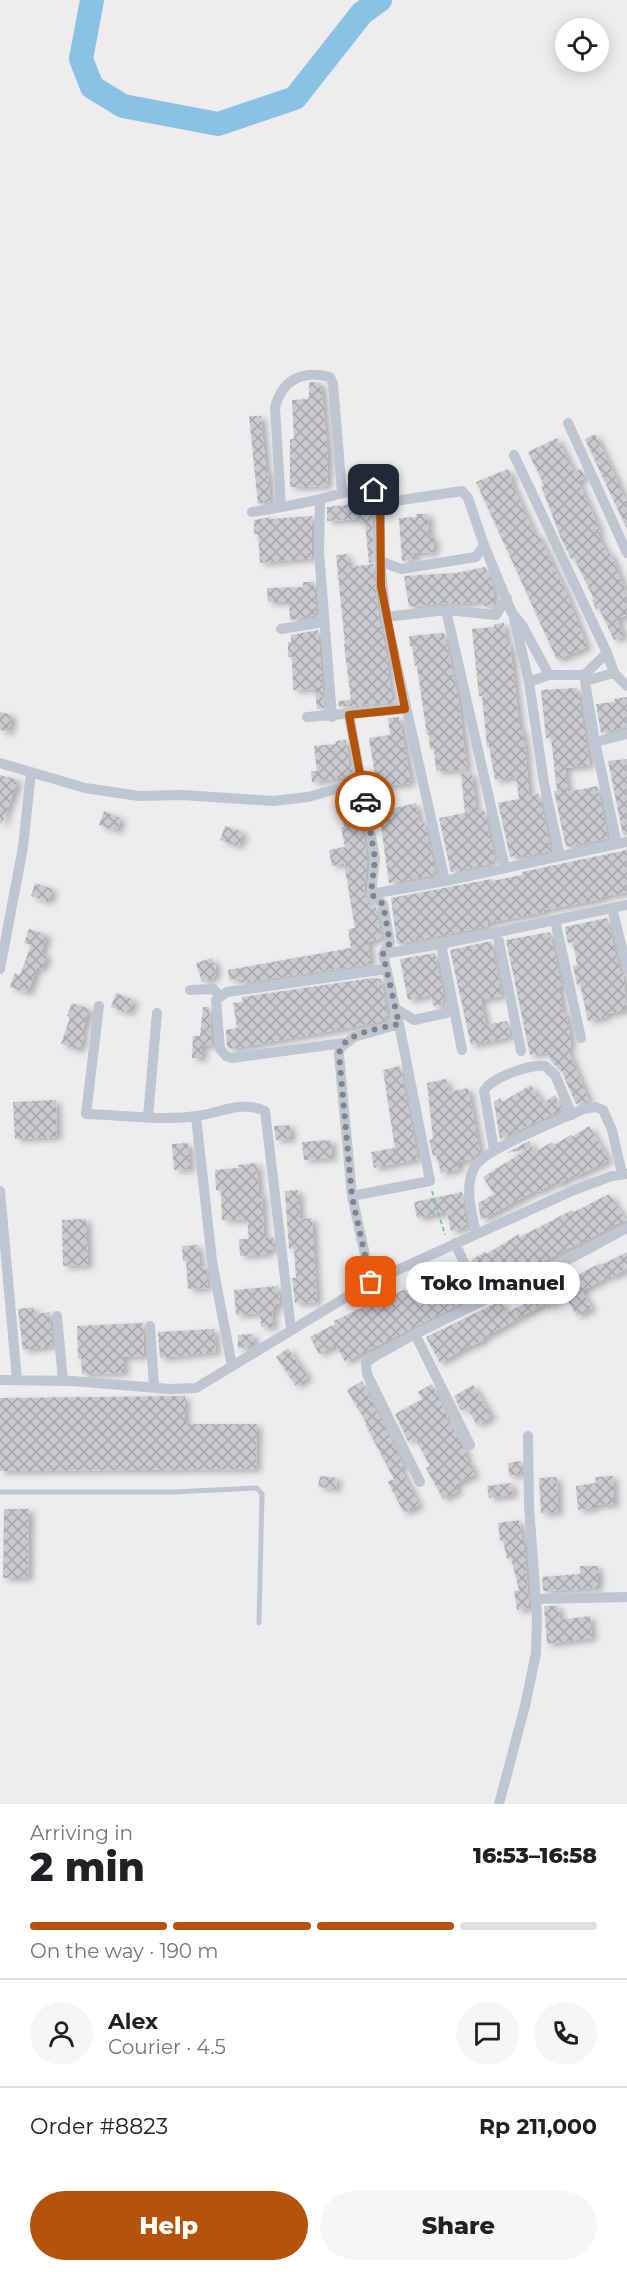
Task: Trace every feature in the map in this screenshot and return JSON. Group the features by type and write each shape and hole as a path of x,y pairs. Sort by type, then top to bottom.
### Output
{"street":[{"path":"281,506 275,408 278,397 285,386 298,377 316,373 330,377 333,384 342,493"},
{"path":"568,423 627,553"},
{"path":"514,455 607,653 614,673 627,686"},
{"path":"252,512 342,493 374,490 380,493 380,561 386,617 445,881"},
{"path":"381,503 462,491 468,498 484,545 512,613 529,682 544,783 560,856"},
{"path":"320,499 319,552 332,717"},
{"path":"380,561 401,569 476,557 484,545"},
{"path":"386,617 446,610 496,615 507,598"},
{"path":"446,610 505,868"},
{"path":"512,613 522,625 549,675"},
{"path":"281,629 323,622"},
{"path":"584,678 607,653"},
{"path":"529,682 549,675 584,678 614,673"},
{"path":"371,894 445,881 622,843 595,742 584,678"},
{"path":"307,717 332,717 405,709"},
{"path":"349,715 375,858 371,894"},
{"path":"595,742 627,734"},
{"path":"0,764 86,788 139,796 182,795 273,801 308,796 360,782"},
{"path":"0,969 23,847 31,772"},
{"path":"352,1197 430,1182 383,954 390,943 383,904 371,894"},
{"path":"383,954 627,905"},
{"path":"612,908 627,969"},
{"path":"555,920 581,1038"},
{"path":"497,932 521,1051"},
{"path":"441,944 462,1050"},
{"path":"344,1043 232,1058 226,1056 220,1048 215,1004 227,992 386,969"},
{"path":"190,990 213,989 221,996"},
{"path":"395,1008 414,1020 446,1013 452,999"},
{"path":"99,1006 86,1114 196,1117 238,1107 258,1107 265,1111 291,1329"},
{"path":"148,1117 157,1013"},
{"path":"371,1282 352,1197 339,1054 340,1047 354,1037 399,1024"},
{"path":"494,1150 484,1091 492,1082 525,1068 545,1066 555,1075 572,1114"},
{"path":"0,1380 63,1381 196,1389 371,1282 574,1190 625,1174 612,1130 603,1110 596,1107 572,1114 494,1150 478,1162 471,1179 469,1197 476,1233"},
{"path":"196,1117 212,1261 232,1366"},
{"path":"0,1191 17,1380"},
{"path":"420,1482 365,1367 372,1358 415,1334 625,1229"},
{"path":"452,1244 482,1302"},
{"path":"57,1316 63,1381"},
{"path":"150,1326 153,1387"},
{"path":"415,1334 470,1445"},
{"path":"500,1804 536,1653 528,1436"},
{"path":"535,1599 627,1597"}],"lane":[{"path":"0,1492 164,1492 259,1489 262,1494 259,1623"}],"path":[{"path":"430,1182 452,1244"}],"building":[{"path":"309,383 321,383 328,455 327,486 290,487 290,439 294,439 292,400 309,399"},
{"path":"249,416 261,416 270,502 258,504"},
{"path":"595,434 627,502 627,529 585,439"},
{"path":"557,438 574,472 581,469 585,478 578,481 600,531 597,532 607,553 610,552 627,595 627,615 617,619 624,636 614,640 599,608 596,609 592,600 594,599 574,558 571,559 561,538 541,486 544,485 528,452"},
{"path":"508,469 512,478 510,479 535,535 538,534 566,592 587,647 557,660 476,482"},
{"path":"368,471 368,483 356,483 355,472"},
{"path":"353,504 353,510 372,507 373,562 369,563 365,523 360,524 360,519 327,521 327,507"},
{"path":"416,514 428,514 429,538 434,537 434,552 414,553 414,559 402,561 399,518 416,517"},
{"path":"312,516 312,558 260,563 258,534 254,534 254,520 271,517 271,519"},
{"path":"347,554 349,567 373,564 392,698 396,698 397,702 339,707 338,701 351,700 336,555"},
{"path":"485,567 493,587 494,605 484,606 483,601 409,607 404,576 457,573"},
{"path":"303,582 314,582 316,615 290,620 289,602 268,602 267,588 303,587"},
{"path":"504,623 507,644 510,644 520,730 522,730 525,745 529,796 539,794 551,851 519,857 519,855 510,857 498,803 519,799 516,777 495,780 489,746 487,747 482,696 479,696 472,629 494,627 494,624"},
{"path":"318,630 324,708 317,709 315,689 293,690 292,657 288,657 288,642 291,642 291,635"},
{"path":"444,633 458,696 467,770 436,771 434,749 430,749 429,735 427,735 417,666 415,666 412,646 410,646 409,636"},
{"path":"577,688 590,765 565,768 568,792 597,786 608,838 566,847 554,791 557,791 551,738 546,738 541,690"},
{"path":"627,697 627,727 601,733 596,704 615,702 614,699"},
{"path":"0,712 12,715 9,732 0,730"},
{"path":"399,717 411,783 377,787 369,738 390,735 388,718"},
{"path":"346,740 349,767 351,767 353,776 312,782 311,771 317,771 314,746 336,744 335,741"},
{"path":"627,759 627,835 623,835 608,761"},
{"path":"472,773 476,811 484,810 495,860 489,861 489,864 451,872 439,818 465,813 461,774"},
{"path":"0,775 18,780 2,824 0,823"},
{"path":"357,801 367,858 364,895 370,905 376,908 382,938 368,942 371,964 239,983 239,978 229,980 228,970 351,948 348,929 355,928 344,863 332,866 329,850 345,847 340,804"},
{"path":"416,803 419,821 424,821 436,875 389,883 379,812"},
{"path":"104,811 121,818 117,831 99,825"},
{"path":"225,826 243,832 239,846 220,840"},
{"path":"627,850 627,892 488,923 488,926 397,944 391,898 522,875 522,872"},
{"path":"35,883 53,889 48,902 31,896"},
{"path":"607,918 620,971 623,975 627,1010 606,1014 607,1017 588,1021 580,984 577,985 573,966 577,965 573,942 568,943 565,927"},
{"path":"29,929 47,935 41,953 47,955 42,969 37,967 28,993 10,987 15,973 20,975 31,945 24,943"},
{"path":"550,932 562,987 559,988 563,1013 566,1013 569,1029 571,1047 567,1048 589,1100 576,1104 562,1072 552,1062 547,1052 530,1055 506,940"},
{"path":"491,941 502,996 481,1000 486,1025 507,1021 510,1037 471,1045 450,950"},
{"path":"435,953 444,998 442,1004 433,1006 431,995 408,1000 400,959"},
{"path":"212,958 213,963 216,963 215,977 202,982 196,963"},
{"path":"373,978 381,979 388,1019 242,1047 230,1049 227,1046 226,1030 237,1028 233,1003 243,1002 242,997"},
{"path":"116,993 134,1000 129,1013 111,1007"},
{"path":"72,1003 90,1009 81,1035 84,1036 79,1050 61,1044"},
{"path":"203,1007 209,1007 212,1046 202,1045 202,1059 192,1058 193,1036 200,1036"},
{"path":"400,1066 418,1159 374,1168 371,1152 395,1148 383,1070"},
{"path":"446,1079 449,1092 468,1088 480,1152 471,1159 458,1162 459,1169 441,1173 429,1140 433,1139 427,1083"},
{"path":"531,1085 543,1103 555,1095 562,1110 500,1139 494,1102 500,1098 502,1102"},
{"path":"56,1100 57,1137 15,1139 13,1102"},
{"path":"290,1125 291,1139 276,1140 274,1126"},
{"path":"589,1126 609,1160 557,1185 555,1182 538,1192 537,1190 481,1220 478,1203 494,1194 483,1177 528,1149 506,1153 529,1141 535,1152 552,1142 554,1145 571,1135 572,1137"},
{"path":"331,1140 332,1158 304,1160 302,1142"},
{"path":"188,1143 190,1169 174,1170 172,1144"},
{"path":"257,1163 259,1195 262,1194 264,1238 273,1237 274,1250 267,1250 267,1254 240,1256 239,1239 249,1239 247,1219 222,1220 221,1190 216,1190 215,1170 239,1168 238,1165"},
{"path":"298,1190 300,1219 312,1218 317,1302 295,1303 292,1278 296,1278 294,1248 289,1249 285,1191"},
{"path":"462,1192 467,1228 451,1231 447,1212 417,1218 414,1202"},
{"path":"609,1194 627,1222 621,1222 485,1291 471,1260 485,1252 486,1254 519,1234 520,1237"},
{"path":"86,1219 88,1265 63,1266 62,1220"},
{"path":"198,1245 200,1266 205,1266 208,1288 188,1289 186,1260 183,1261 182,1246"},
{"path":"627,1252 627,1269 582,1291 592,1308 577,1316 565,1297 548,1306 546,1303 440,1363 426,1337 500,1301 507,1313 600,1263 601,1265"},
{"path":"455,1266 472,1298 345,1362 336,1345 319,1354 310,1337 335,1324 334,1321 387,1296 388,1298 405,1289 405,1291"},
{"path":"278,1286 280,1304 276,1304 276,1310 272,1311 273,1327 261,1327 260,1313 236,1315 234,1290"},
{"path":"34,1307 35,1314 50,1312 52,1346 23,1350 18,1309"},
{"path":"143,1323 144,1356 123,1357 124,1373 82,1374 81,1358 78,1359 77,1326"},
{"path":"214,1329 216,1352 160,1358 158,1332"},
{"path":"253,1334 254,1344 238,1348 238,1335"},
{"path":"288,1348 308,1377 296,1386 276,1357"},
{"path":"362,1381 404,1466 400,1468 419,1505 404,1513 388,1482 394,1479 365,1424 367,1424 347,1390"},
{"path":"432,1384 448,1417 446,1418 467,1454 465,1456 475,1474 455,1485 458,1491 443,1499 426,1468 430,1466 418,1444 414,1438 408,1441 395,1414 422,1399 418,1392"},
{"path":"473,1385 492,1417 477,1425 467,1408 461,1410 454,1396"},
{"path":"185,1396 185,1424 257,1424 256,1469 0,1471 0,1398"},
{"path":"521,1461 521,1474 509,1476 508,1463"},
{"path":"320,1476 337,1478 336,1489 318,1487"},
{"path":"613,1476 614,1504 595,1505 595,1508 578,1510 576,1486 596,1483 595,1477"},
{"path":"557,1477 558,1512 541,1513 539,1478"},
{"path":"511,1483 513,1495 489,1498 487,1486"},
{"path":"4,1509 29,1509 28,1578 3,1578"},
{"path":"519,1520 522,1538 524,1538 529,1608 517,1610 514,1591 519,1590 511,1558 507,1559 503,1540 500,1541 498,1523"},
{"path":"580,1566 598,1566 598,1588 543,1591 542,1577 580,1574"},
{"path":"544,1606 558,1606 560,1620 590,1616 592,1638 547,1644"}],"waterway":[{"path":"92,0 81,59 92,87 123,106 218,124 295,98 362,13 380,0"}],"way so far":[{"path":"365,801 375,858 371,894 383,904 390,943 383,954 399,1024 354,1037 340,1047 339,1054 352,1197 371,1282"}],"place":[{"name":"Toko Imanuel","path":"371,1282"}],"route":[{"path":"365,801 349,715 405,709 381,586 381,503 380,493 374,490"}]}
